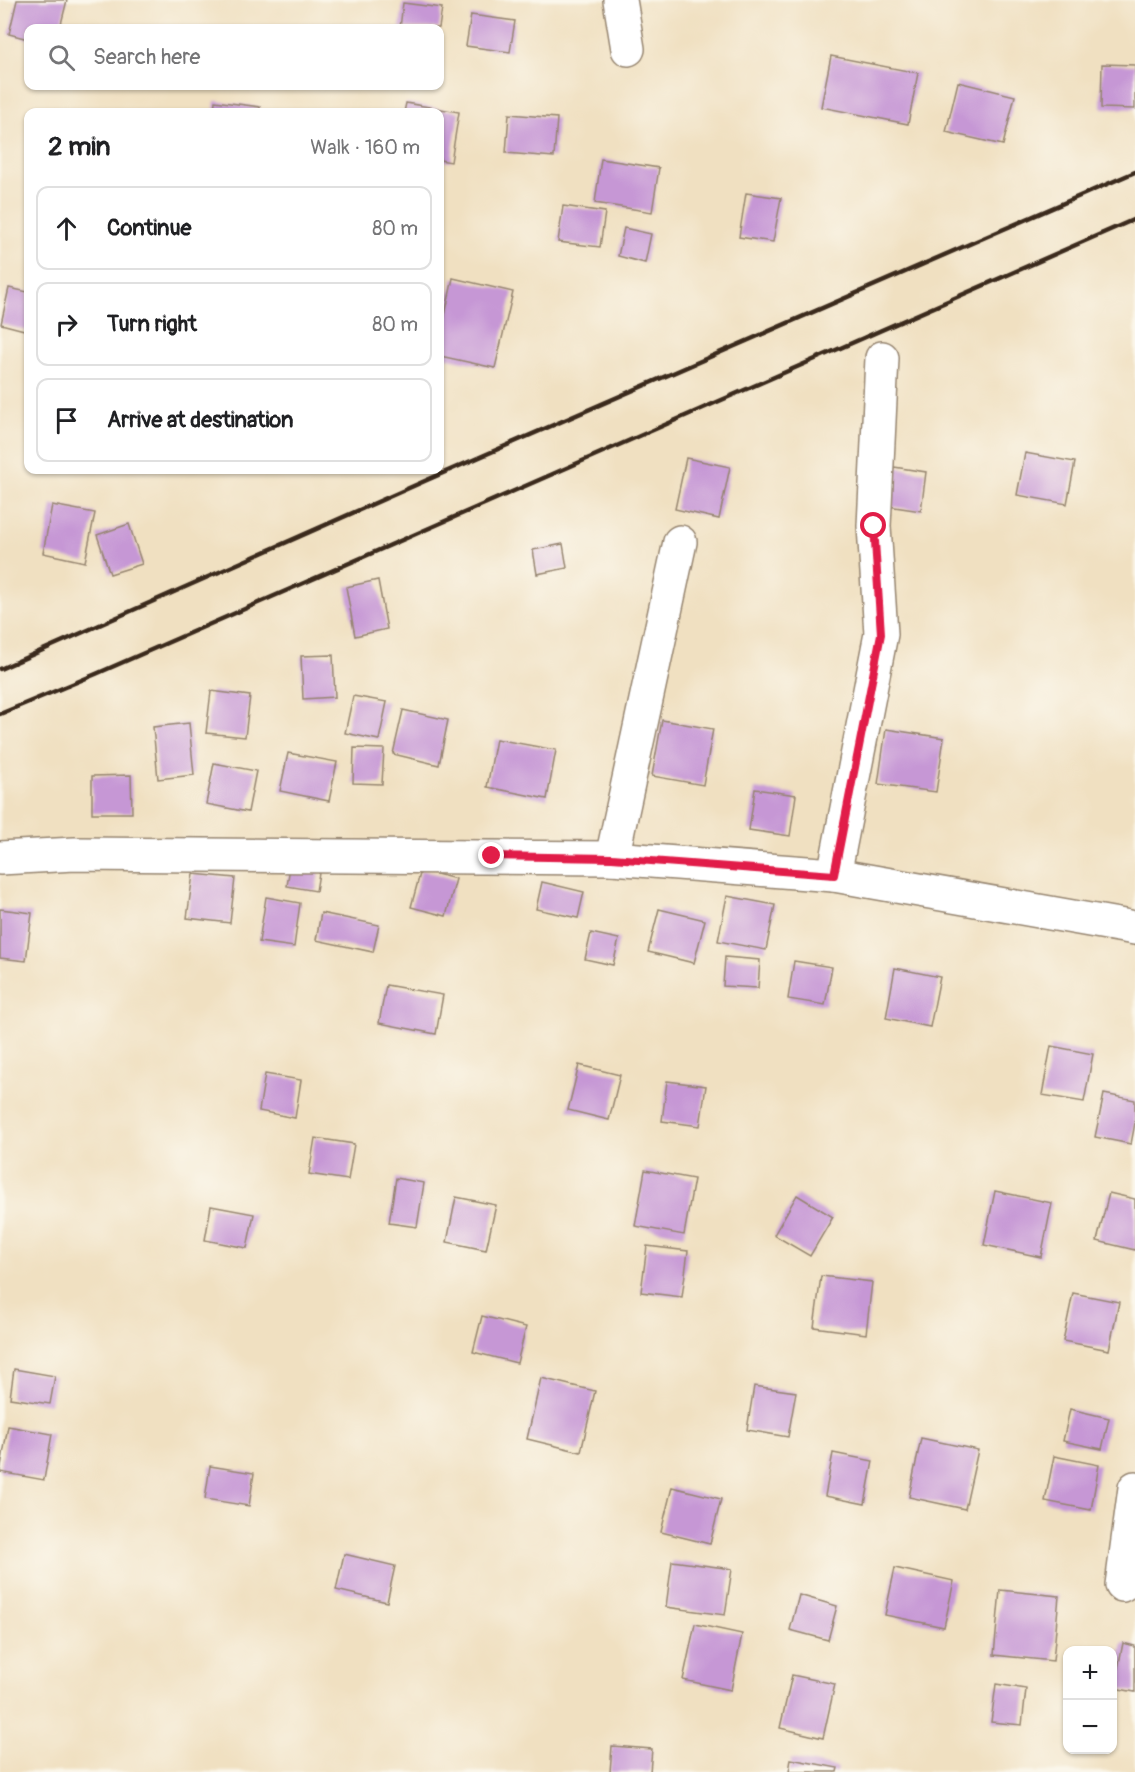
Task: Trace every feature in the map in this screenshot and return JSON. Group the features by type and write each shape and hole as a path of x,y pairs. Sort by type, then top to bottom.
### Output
{"street":[{"path":"620,0 628,49"},
{"path":"834,875 881,634 874,526 882,357"},
{"path":"612,858 680,542"},
{"path":"0,858 75,854 612,858 834,875 1135,928"},
{"path":"1122,1585 1135,1488"}],"building":[{"path":"17,0 67,0 61,24 24,24 24,38 9,34"},
{"path":"403,3 442,8 440,24 400,24"},
{"path":"471,15 515,21 510,52 466,46"},
{"path":"831,56 918,73 908,124 821,107"},
{"path":"1102,64 1135,65 1135,109 1101,108"},
{"path":"958,82 1015,96 1003,145 946,132"},
{"path":"215,101 260,107 260,108 214,108"},
{"path":"406,103 435,108 405,108"},
{"path":"444,109 459,112 451,162 444,161"},
{"path":"509,114 557,118 554,157 506,153"},
{"path":"601,159 659,168 652,212 595,203"},
{"path":"746,193 781,198 773,242 739,237"},
{"path":"563,206 605,212 600,247 558,242"},
{"path":"624,228 651,234 645,263 618,256"},
{"path":"453,278 513,292 495,368 444,357 444,320"},
{"path":"9,288 24,291 24,330 1,324"},
{"path":"1025,453 1075,462 1067,504 1017,495"},
{"path":"686,458 730,467 719,519 675,509"},
{"path":"894,467 926,472 921,511 888,506"},
{"path":"52,505 95,513 85,562 43,553"},
{"path":"129,524 142,564 110,574 97,535"},
{"path":"563,544 567,568 537,574 533,550"},
{"path":"378,580 387,629 355,636 346,587"},
{"path":"333,655 335,697 303,699 301,656"},
{"path":"211,691 250,696 245,737 206,733"},
{"path":"353,696 387,702 379,740 345,733"},
{"path":"403,710 448,720 439,765 393,754"},
{"path":"662,720 713,729 703,785 652,776"},
{"path":"189,723 194,775 158,779 153,727"},
{"path":"886,729 944,738 936,792 878,784"},
{"path":"496,739 556,750 547,799 487,787"},
{"path":"354,748 384,749 382,784 353,783"},
{"path":"288,753 337,762 329,801 280,791"},
{"path":"214,763 256,771 248,812 206,804"},
{"path":"131,775 132,813 92,813 92,776"},
{"path":"755,789 796,795 790,836 749,830"},
{"path":"291,861 320,867 316,891 287,886"},
{"path":"421,870 456,879 446,916 411,907"},
{"path":"193,874 235,878 230,923 187,918"},
{"path":"542,882 584,892 578,918 536,909"},
{"path":"727,896 775,905 766,950 718,941"},
{"path":"266,897 300,903 294,947 259,942"},
{"path":"0,909 32,913 26,961 0,958"},
{"path":"659,909 705,920 694,963 648,952"},
{"path":"321,913 379,925 373,952 316,940"},
{"path":"591,933 619,939 613,965 585,959"},
{"path":"725,957 760,960 758,988 723,986"},
{"path":"794,961 832,967 825,1005 788,999"},
{"path":"895,968 940,977 930,1027 886,1018"},
{"path":"386,985 443,995 436,1034 379,1023"},
{"path":"1051,1046 1093,1054 1084,1102 1042,1095"},
{"path":"579,1065 620,1075 609,1120 568,1110"},
{"path":"265,1074 301,1080 295,1118 259,1111"},
{"path":"667,1081 706,1086 700,1126 662,1121"},
{"path":"1104,1094 1135,1100 1135,1123 1131,1144 1095,1137"},
{"path":"315,1138 354,1144 348,1180 309,1174"},
{"path":"645,1170 694,1179 684,1235 635,1226"},
{"path":"396,1178 424,1183 417,1227 389,1223"},
{"path":"995,1191 1052,1203 1041,1257 984,1245"},
{"path":"1109,1193 1135,1199 1135,1250 1097,1241"},
{"path":"797,1195 833,1217 810,1256 774,1235"},
{"path":"456,1197 496,1205 486,1250 447,1242"},
{"path":"211,1206 254,1214 247,1248 205,1240"},
{"path":"647,1246 688,1251 682,1297 641,1292"},
{"path":"821,1276 872,1282 866,1334 814,1327"},
{"path":"1073,1293 1119,1302 1109,1350 1063,1341"},
{"path":"482,1316 526,1327 517,1363 473,1352"},
{"path":"14,1369 55,1376 50,1404 10,1398"},
{"path":"541,1378 595,1391 581,1452 527,1439"},
{"path":"754,1386 796,1392 788,1437 747,1430"},
{"path":"1070,1409 1109,1418 1102,1449 1063,1441"},
{"path":"8,1426 52,1434 44,1480 0,1472"},
{"path":"921,1438 978,1450 965,1509 909,1497"},
{"path":"833,1453 873,1461 865,1504 825,1496"},
{"path":"1054,1456 1099,1465 1091,1510 1045,1501"},
{"path":"210,1466 254,1473 249,1506 205,1499"},
{"path":"672,1487 721,1499 710,1544 661,1532"},
{"path":"344,1554 395,1566 387,1602 336,1590"},
{"path":"672,1561 732,1569 725,1615 666,1607"},
{"path":"895,1568 954,1581 944,1627 885,1615"},
{"path":"1000,1590 1059,1596 1053,1661 994,1655"},
{"path":"799,1595 837,1606 828,1640 790,1630"},
{"path":"695,1624 742,1634 731,1690 683,1680"},
{"path":"1123,1643 1135,1646 1135,1692 1117,1689 1117,1673"},
{"path":"792,1675 835,1684 823,1738 780,1728"},
{"path":"996,1684 1026,1689 1022,1725 991,1722"},
{"path":"612,1746 652,1749 650,1772 610,1772"},
{"path":"791,1759 838,1768 837,1772 789,1772"}],"railway":[{"path":"444,473 1135,172"},
{"path":"0,714 1135,219"},
{"path":"0,669 441,474"}],"route":[{"path":"492,856 612,858 834,875 881,634 874,526"}]}
